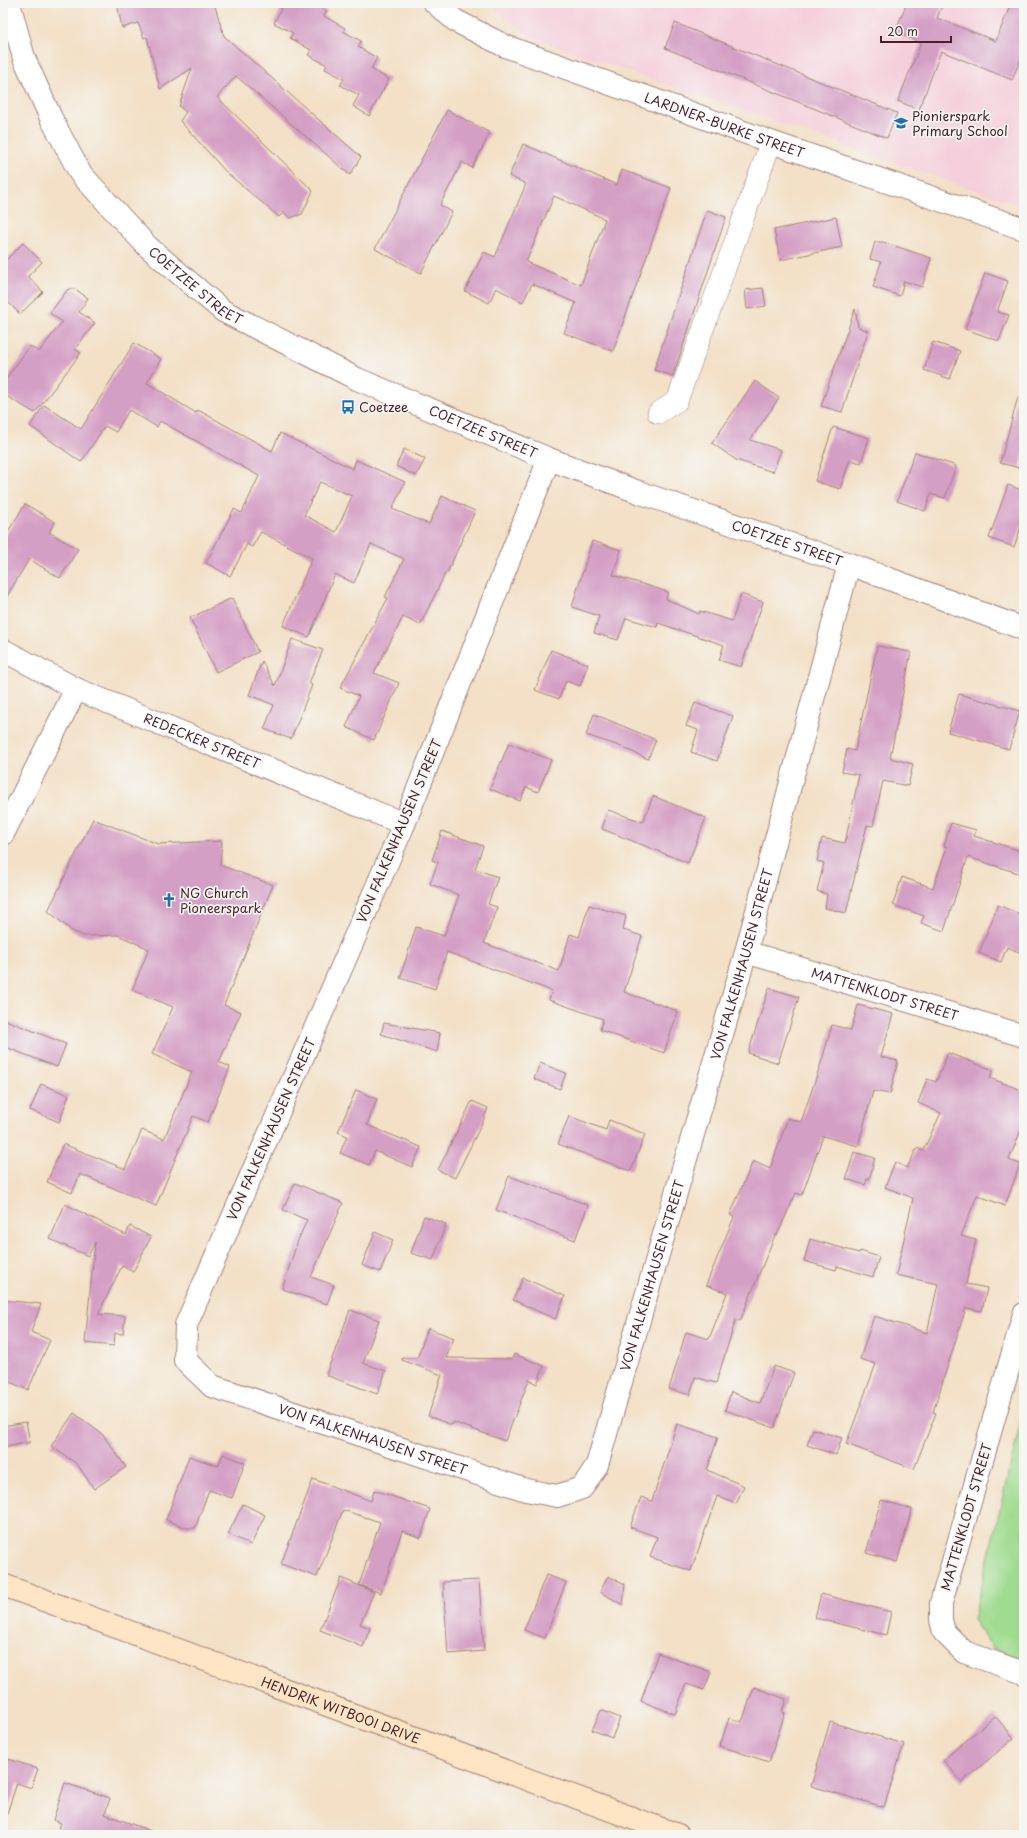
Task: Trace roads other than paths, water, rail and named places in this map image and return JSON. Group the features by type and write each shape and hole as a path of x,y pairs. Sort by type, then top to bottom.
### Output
{"main road":[{"name":"HENDRIK WITBOOI DRIVE","path":"3,1585 678,1835"}],"street":[{"name":"COETZEE STREET","path":"9,3 24,58 51,118 80,173 147,246 223,311 357,378 549,459 641,493 849,564 1024,629"},
{"name":"LARDNER-BURKE STREET","path":"434,3 456,21 505,46 771,142 1024,229"},
{"path":"658,413 677,401 771,142"},
{"name":"VON FALKENHAUSEN STREET","path":"549,459 404,824 186,1325 185,1360 212,1386 526,1490 557,1496 582,1488 597,1465 746,952 849,564"},
{"name":"REDECKER STREET","path":"3,650 76,690 404,824"},
{"path":"3,834 76,690"},
{"name":"MATTENKLODT STREET","path":"746,952 1024,1036"},
{"name":"MATTENKLODT STREET","path":"1024,1314 941,1604 941,1620 944,1632 964,1652 1024,1673"}],"place":[{"name":"Pionierspark Primary School","path":"901,123"},
{"name":"Coetzee","path":"348,407"},
{"name":"NG Church Pioneerspark","path":"169,900"}]}
